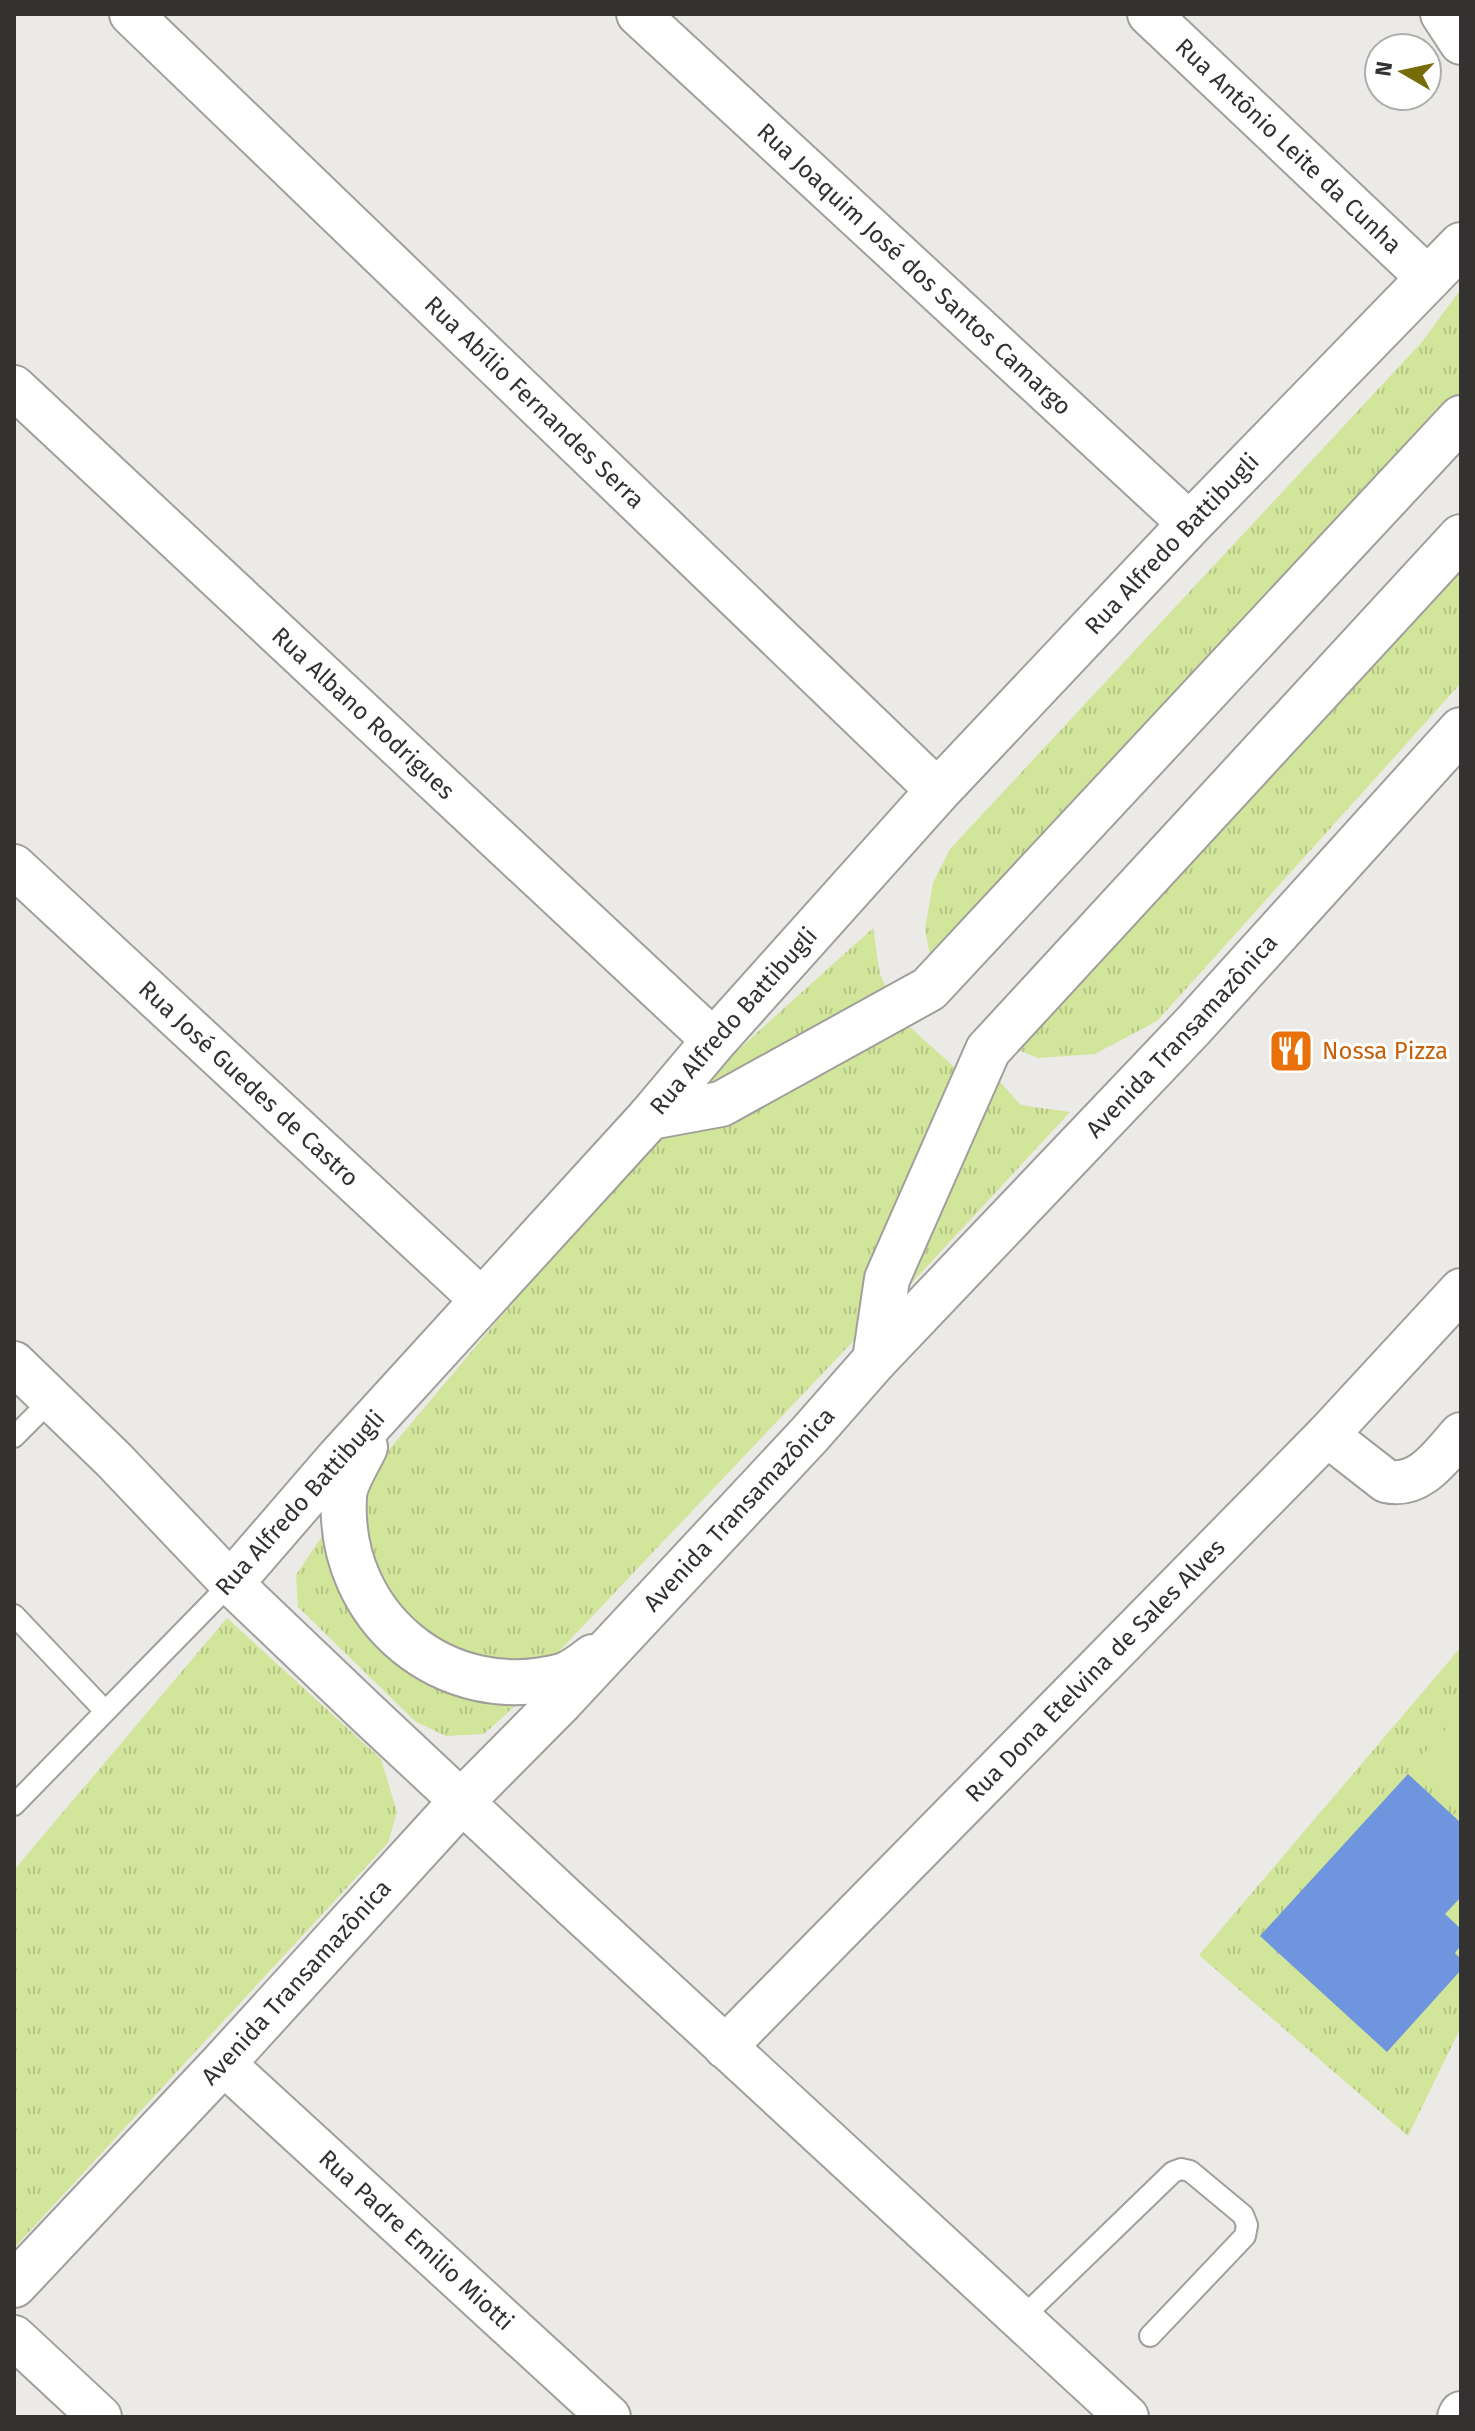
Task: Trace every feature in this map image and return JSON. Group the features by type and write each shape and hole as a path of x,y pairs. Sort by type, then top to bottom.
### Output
{"street":[{"name":"Rua Abílio Fernandes Serra","path":"131,14 938,791"},
{"name":"Rua Joaquim José dos Santos Camargo","path":"638,14 1190,524"},
{"name":"Rua Antônio Leite da Cunha","path":"1149,14 1429,279"},
{"path":"1442,14 1461,43"},
{"name":"Rua Alfredo Battibugli","path":"231,1583 938,791 1190,524 1461,245"},
{"name":"Rua Albano Rodrigues","path":"14,387 714,1041"},
{"path":"650,1117 721,1104 929,989 1461,418"},
{"path":"875,1360 887,1279 988,1050 1461,537"},
{"name":"Avenida Transamazônica","path":"14,2285 223,2063 461,1802 1193,1026 1461,730"},
{"name":"Rua José Guedes de Castro","path":"14,866 483,1301"},
{"name":"Rua Dona Etelvina de Sales Alves","path":"725,2047 1327,1435 1461,1290"},
{"path":"14,1363 114,1460 231,1583 461,1802 1127,2417"},
{"path":"395,1397 367,1443 343,1494 347,1552 369,1604 406,1645 455,1673 509,1683 564,1676 613,1644"},
{"path":"1327,1435 1386,1481 1397,1484 1425,1473 1461,1434"},
{"name":"Rua Padre Emilio Miotti","path":"223,2063 609,2417"},
{"path":"14,2337 100,2417"}],"lane":[{"path":"14,1437 52,1399"},
{"name":"Rua Alfredo Battibugli","path":"14,1805 231,1583"},
{"path":"14,1615 105,1711"},
{"path":"1022,2318 1173,2172 1185,2169 1243,2215 1247,2232 1150,2336"}],"green space":[{"path":"1461,289 1461,403 932,967 925,929 933,883 950,849 1421,343"},
{"path":"1461,558 1461,683 1157,1021 1095,1054 1038,1058 1008,1046"},
{"path":"873,928 880,974 891,1000 678,1104"},
{"path":"901,1019 963,1075 861,1333 546,1665 456,1664 379,1600 357,1488 659,1128"},
{"path":"992,1073 1021,1105 1070,1112 895,1301"},
{"path":"332,1521 352,1590 526,1696 484,1734 446,1736 416,1722 298,1607 296,1575"},
{"path":"227,1618 381,1759 397,1812 388,1843 14,2248 14,1870"},
{"path":"1461,1647 1461,2027 1408,2136 1199,1955"},
{"path":"1456,1718 1461,1722 1461,1815 1410,1769"}],"water":[{"path":"1408,1774 1461,1823 1461,1897 1445,1914 1461,1929 1461,1945 1455,1953 1461,1959 1461,1970 1387,2052 1260,1936"}],"place":[{"name":"Nossa Pizza","path":"1291,1051"}]}
